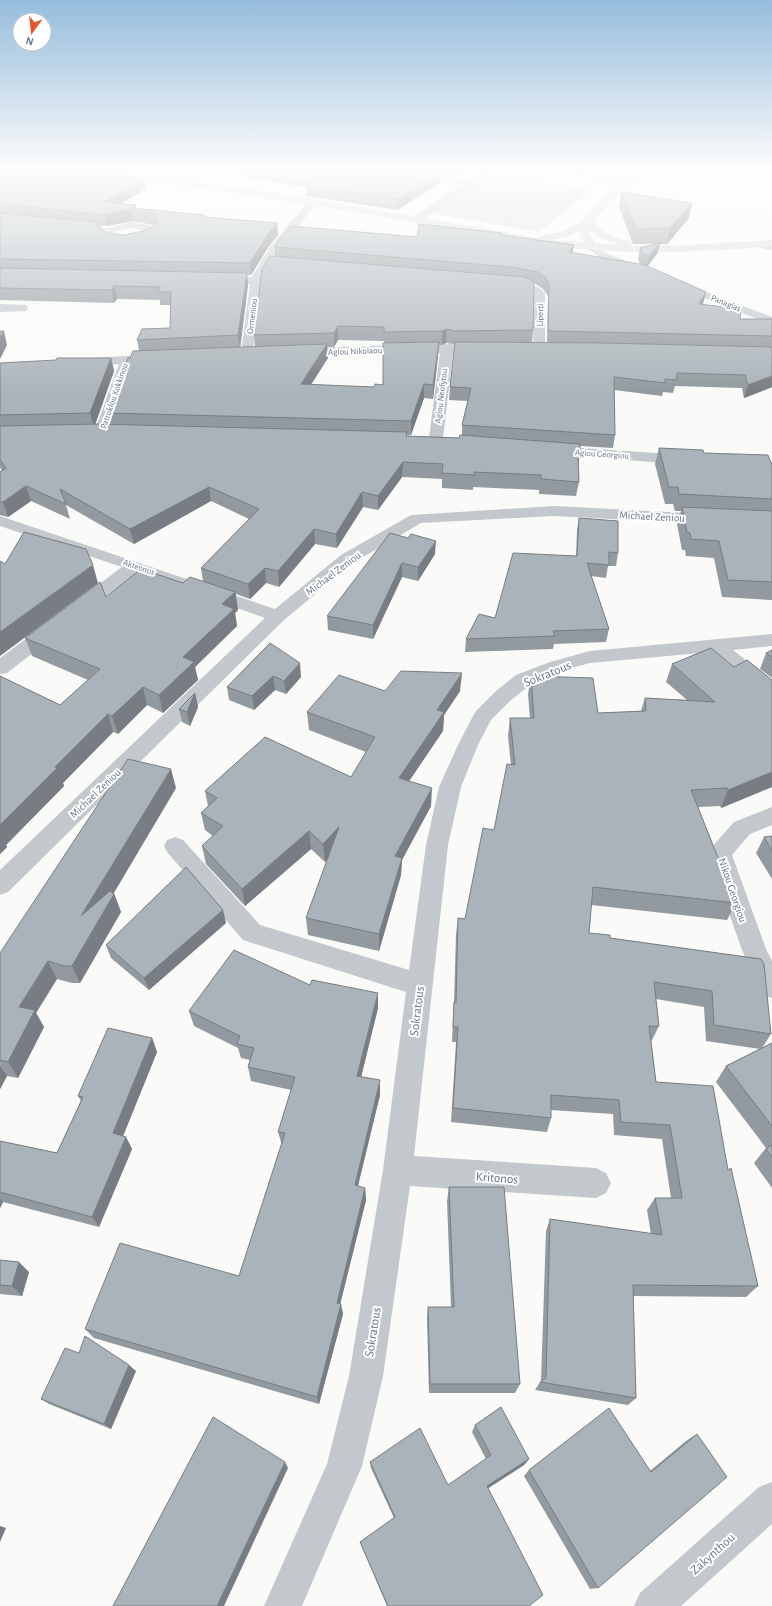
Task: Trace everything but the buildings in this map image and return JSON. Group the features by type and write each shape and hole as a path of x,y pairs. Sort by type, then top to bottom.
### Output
{"main road":[{"path":"571,245 592,248 659,249 737,245"},
{"path":"634,245 659,249"},
{"path":"634,267 629,260 632,256 659,249"}],"street":[{"name":"Ormeniou","path":"247,353 256,281 277,245"},
{"path":"760,245 772,247"},
{"path":"592,248 603,255 655,275"},
{"path":"266,263 281,264"},
{"path":"209,280 256,281"},
{"name":"Panagias","path":"669,281 772,322"},
{"name":"Liperti","path":"494,282 521,285 532,288 539,293 539,348"},
{"path":"0,308 22,308"},
{"name":"Agiou Neofytou","path":"439,442 436,438 447,348"},
{"name":"Agiou Nikolaou","path":"287,352 493,348"},
{"path":"524,348 555,348"},
{"path":"232,354 263,353"},
{"path":"74,362 165,357"},
{"name":"Patroklou Kokkinou","path":"101,433 127,359"},
{"path":"86,434 117,434"},
{"path":"424,442 455,443"},
{"name":"Agiou Georgiou","path":"533,449 704,461"},
{"name":"Michael Zeniou","path":"0,885 278,616 347,559 417,518 554,512 724,520"},
{"name":"Akteonos","path":"0,521 278,616"},
{"path":"0,668 135,566"},
{"name":"Sokratous","path":"283,1606 344,1466 366,1376 398,1170 437,845 448,794 468,745 483,716 503,696 523,680 557,666 590,657 772,640"},
{"path":"716,645 772,692"},
{"name":"Nikou Georgiou","path":"772,816 742,828 720,853 754,950 772,987"},
{"path":"175,846 252,933 420,985"},
{"name":"Kritonos","path":"398,1170 596,1183"},
{"name":"Zakynthou","path":"653,1606 772,1500"}]}
